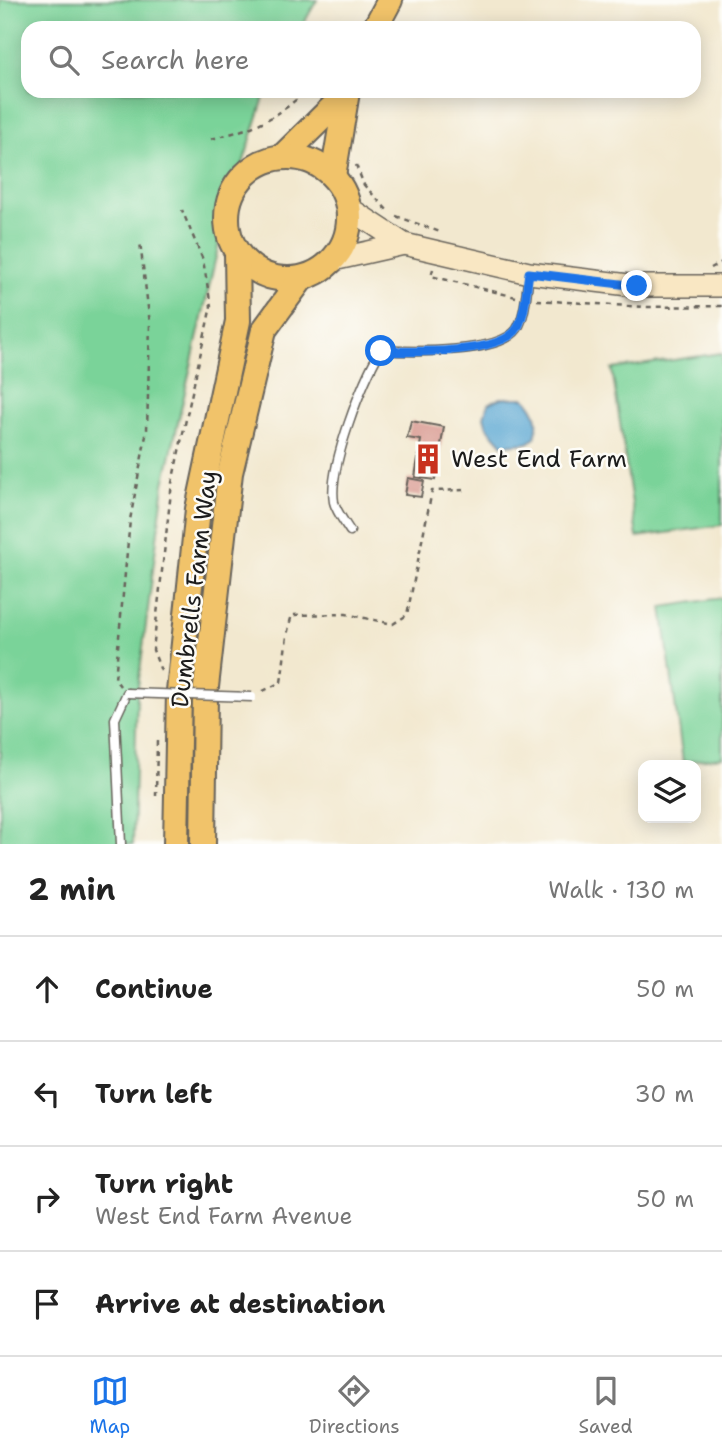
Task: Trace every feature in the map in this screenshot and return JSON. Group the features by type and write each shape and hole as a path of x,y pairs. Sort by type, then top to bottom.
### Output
{"main road":[{"path":"379,21 390,0"},
{"path":"283,156 341,98"},
{"path":"333,176 345,98"},
{"path":"283,156 301,157 318,164 333,176 344,191 349,208 349,227 344,244 333,260 319,271 302,278 284,280 265,275 250,266 237,253 229,236 226,218 229,200 237,183 249,169 265,160 283,156"},
{"name":"Dumbrells Farm Way","path":"176,844 179,691 198,509 238,320 237,253"},
{"name":"Dumbrells Farm Way","path":"202,844 205,696 230,473 264,330 302,278"}],"street":[{"path":"349,208 404,244 529,273 637,286 722,286"},
{"path":"333,260 404,244"}],"lane":[{"path":"350,531 334,503 338,460 370,367 381,351 431,353 502,341 517,328 529,273"},
{"path":"121,844 115,719 127,693 252,697"}],"path":[{"path":"211,139 244,131 278,116 298,98"},
{"path":"354,158 364,185 389,212 451,236"},
{"path":"166,523 172,483 211,306 203,260 182,211"},
{"path":"127,693 115,679 130,520 147,429 150,324 140,242"},
{"path":"707,270 722,262"},
{"path":"431,276 524,299 645,307 722,306"},
{"path":"252,697 281,682 286,655 286,632 292,615 346,614 393,624 407,615 432,491 465,490"}],"green space":[{"path":"0,0 317,0 305,21 21,21 21,98 264,98 222,230 164,484 137,694 133,844 0,844"},
{"path":"722,353 722,525 637,537 612,369"},
{"path":"722,598 722,757 683,760 662,607"}],"water":[{"path":"500,398 525,398 536,416 535,438 528,443 503,445 487,427 484,417 488,404"}],"building":[{"name":"West End Farm","path":"411,421 444,427 435,480 415,477 421,440 407,438"},
{"path":"408,478 424,481 421,497 405,495"}],"place":[{"name":"West End Farm","path":"428,459"}],"route":[{"path":"381,351 431,353 502,341 517,328 529,273 637,286"}]}
